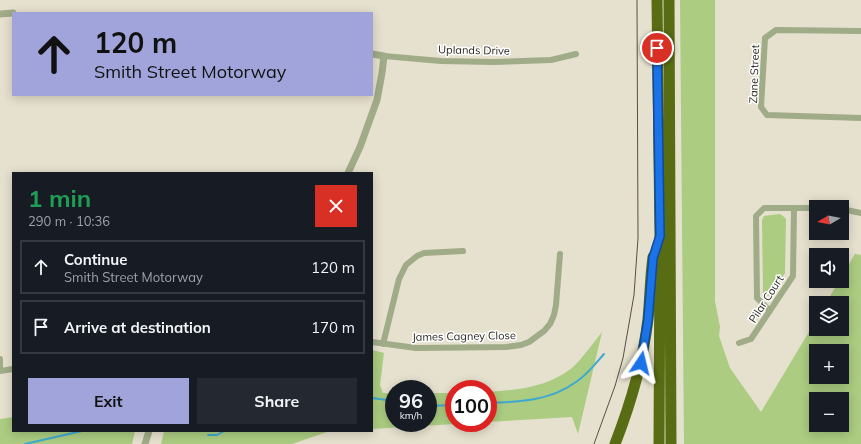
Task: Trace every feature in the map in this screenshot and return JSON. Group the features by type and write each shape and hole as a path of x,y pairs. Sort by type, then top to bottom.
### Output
{"highway":[{"path":"657,0 660,236 658,444"},
{"path":"669,0 671,444"},
{"path":"615,444 633,393 641,363 648,320 653,258 660,236"}],"street":[{"path":"0,14 12,13"},
{"name":"Zane Street","path":"861,31 776,30 765,38 761,107 767,115 861,118"},
{"name":"Uplands Drive","path":"373,54 441,61 494,62 551,60 576,54"},
{"path":"348,172 360,147 377,100 384,56"},
{"path":"770,310 757,298 756,216 764,208 809,208"},
{"name":"Pilar Court","path":"739,343 751,339 793,276 794,208"},
{"path":"849,211 861,214"},
{"path":"383,344 399,279 406,265 417,256 424,253 463,250"},
{"name":"James Cagney Close","path":"373,342 416,348 506,347 522,345 529,342 544,331 550,324 554,314 560,254"},
{"path":"0,359 0,371 12,369"},
{"path":"145,444 149,432"}],"green space":[{"path":"680,0 715,0 715,301 720,327 719,336 730,368 761,412 809,332 809,336 849,336 849,296 830,296 835,288 849,288 849,264 855,254 861,255 861,444 684,444"},
{"path":"779,214 786,219 785,273 771,296 763,295 762,220 764,216"},
{"path":"602,332 578,434 572,417 497,421 497,391 521,389 553,379 576,365"},
{"path":"373,350 384,353 380,385 383,393 385,393 385,428 373,429"},
{"path":"437,393 445,393 445,425 437,425"},
{"path":"12,417 12,432 135,432 132,444 0,444 0,419"},
{"path":"164,432 327,432 292,444 161,444"}],"waterway":[{"path":"497,403 523,401 545,397 556,393 580,379 604,354"},
{"path":"373,398 385,400"},
{"path":"437,406 445,405"},
{"path":"25,444 78,432"},
{"path":"208,435 217,435 222,432"}],"tram line":[{"path":"594,444 615,386 623,358 634,295 638,238 637,0"}],"route":[{"path":"641,363 648,320 653,258 660,236 657,48"}]}
